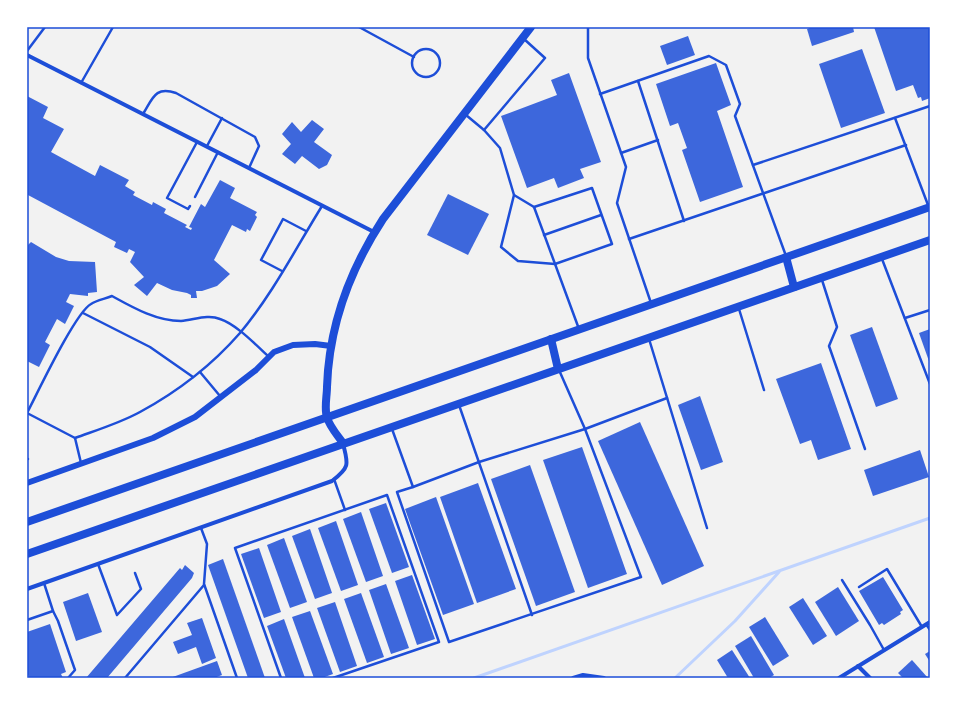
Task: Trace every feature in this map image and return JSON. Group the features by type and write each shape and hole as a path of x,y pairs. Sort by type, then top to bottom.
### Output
{"main road":[{"path":"343,443 327,418 328,366 337,315 359,258 374,232 531,27"},
{"path":"27,522 929,207"},
{"path":"27,554 391,426 930,240"},
{"path":"786,257 794,287"},
{"path":"551,339 558,369"}],"street":[{"path":"27,55 374,232"},
{"path":"27,483 166,432 195,417 222,398 256,370 274,352 292,345 315,344 331,346"},
{"path":"27,589 312,490 334,479 344,471 347,465 343,443"},
{"path":"838,678 928,623"},
{"path":"858,666 870,678"},
{"path":"574,678 583,675 604,678"}],"lane":[{"path":"27,51 45,27"},
{"path":"81,82 113,27"},
{"path":"359,27 414,56"},
{"path":"588,27 588,58 626,167 617,203 652,304"},
{"path":"484,130 545,58 523,38"},
{"path":"425,49 434,51 439,59 439,68 437,72 429,76 420,75 414,70 414,56 421,50 425,49"},
{"path":"600,94 709,56 726,65 740,104 735,116 764,192 786,257"},
{"path":"638,81 684,221"},
{"path":"143,114 155,95 165,90 176,93 252,135 258,141 257,152 249,168"},
{"path":"753,165 930,106"},
{"path":"464,113 484,130 500,148 514,195 501,247 518,261 555,264 612,244 592,188 534,208"},
{"path":"207,146 222,118"},
{"path":"895,118 929,207"},
{"path":"621,153 658,140"},
{"path":"190,206 188,209 167,198 197,142"},
{"path":"629,239 906,145"},
{"path":"195,197 218,152"},
{"path":"514,195 534,208 579,329"},
{"path":"269,357 241,332 222,319 213,317 180,321 169,320 150,315 112,296 90,304 83,313 71,330 27,413 76,438 142,411 193,377 241,332 282,271 322,205"},
{"path":"544,235 602,215"},
{"path":"282,271 262,260 284,220 306,231"},
{"path":"881,256 930,384"},
{"path":"821,277 837,327 829,346 864,449"},
{"path":"738,306 764,390"},
{"path":"905,318 930,310"},
{"path":"83,313 150,347 193,377"},
{"path":"649,337 707,528"},
{"path":"558,369 585,429 641,577 449,642 397,492 479,462 585,429 667,398"},
{"path":"200,372 222,398"},
{"path":"458,403 532,615"},
{"path":"391,426 413,487"},
{"path":"76,438 82,464"},
{"path":"334,479 345,510"},
{"path":"281,678 235,548 387,495 439,642 333,678"},
{"path":"201,528 208,544 204,584 237,678"},
{"path":"98,564 117,615 141,589 135,573"},
{"path":"860,587 887,569 922,627"},
{"path":"842,580 884,650"},
{"path":"44,583 75,670 68,678"},
{"path":"125,678 204,584"},
{"path":"27,620 53,611"},
{"path":"928,623 930,630"}],"building":[{"path":"813,27 853,27 854,32 812,46 807,29"},
{"path":"874,27 930,27 930,98 922,101 921,97 918,98 913,85 896,91"},
{"path":"688,36 695,55 667,65 660,46"},
{"path":"862,49 885,113 841,128 819,64"},
{"path":"716,63 731,105 717,111 743,187 700,202 682,150 687,148 678,123 670,126 656,84"},
{"path":"569,73 601,162 580,169 584,178 558,188 554,178 527,188 501,116 557,95 551,80"},
{"path":"27,96 48,107 43,118 64,129 51,152 95,176 100,165 129,180 125,186 135,192 133,195 152,205 153,202 166,209 164,213 187,225 185,227 191,230 192,228 189,227 201,204 205,207 220,180 235,188 230,198 257,212 255,215 257,217 250,231 247,229 246,232 232,225 214,260 230,274 217,286 202,291 196,291 197,298 191,298 191,295 187,293 172,290 157,283 147,296 134,285 144,277 130,262 135,252 129,249 127,253 114,247 116,242 28,195 27,197"},
{"path":"312,120 324,129 314,142 332,155 327,165 319,169 302,156 295,164 282,154 291,144 282,134 292,122 301,132"},
{"path":"448,194 489,214 468,255 427,235"},
{"path":"31,242 56,257 69,261 95,262 97,292 88,293 88,296 70,294 66,302 74,306 65,324 57,319 45,342 50,345 39,367 27,361 27,246"},
{"path":"872,327 898,399 876,407 850,335"},
{"path":"930,329 930,364 919,333"},
{"path":"821,363 851,449 818,460 811,440 800,444 776,379"},
{"path":"700,396 723,462 701,470 678,405"},
{"path":"640,422 704,566 662,585 598,441"},
{"path":"582,447 627,574 588,588 543,460"},
{"path":"920,450 929,477 873,496 864,470"},
{"path":"530,465 575,592 536,606 491,479"},
{"path":"478,483 516,589 477,603 440,497"},
{"path":"436,497 474,604 443,615 405,509"},
{"path":"386,503 409,567 392,573 369,509"},
{"path":"361,512 383,576 366,582 343,519"},
{"path":"336,521 358,585 341,591 318,528"},
{"path":"310,529 332,593 315,599 292,536"},
{"path":"284,538 307,602 290,608 267,545"},
{"path":"259,548 281,612 264,618 241,554"},
{"path":"223,559 265,678 248,678 208,565"},
{"path":"185,565 194,573 192,578 107,678 86,678 180,568 182,570"},
{"path":"412,575 435,639 417,645 395,581"},
{"path":"883,577 903,610 900,612 901,614 884,625 882,623 879,625 859,591"},
{"path":"386,584 409,648 391,654 369,590"},
{"path":"838,587 859,621 836,636 815,602"},
{"path":"88,593 102,632 76,641 63,602"},
{"path":"361,593 384,657 367,663 344,599"},
{"path":"803,598 827,636 813,645 789,607"},
{"path":"335,602 357,666 340,672 317,608"},
{"path":"310,611 333,674 322,678 314,678 292,617"},
{"path":"765,617 789,656 773,666 749,627"},
{"path":"202,618 216,658 202,664 196,647 178,654 173,642 192,635 187,623"},
{"path":"284,619 305,678 286,678 267,626"},
{"path":"50,624 66,672 61,674 63,678 29,678 27,671 27,632"},
{"path":"751,636 774,675 769,678 754,678 735,646"},
{"path":"732,650 750,678 728,678 717,660"},
{"path":"930,651 930,662 925,654"},
{"path":"912,660 928,678 903,678 898,673"},
{"path":"217,661 222,675 214,678 170,678"}],"waterway":[{"path":"474,678 930,518"},
{"path":"675,678 735,621 779,572"}]}
